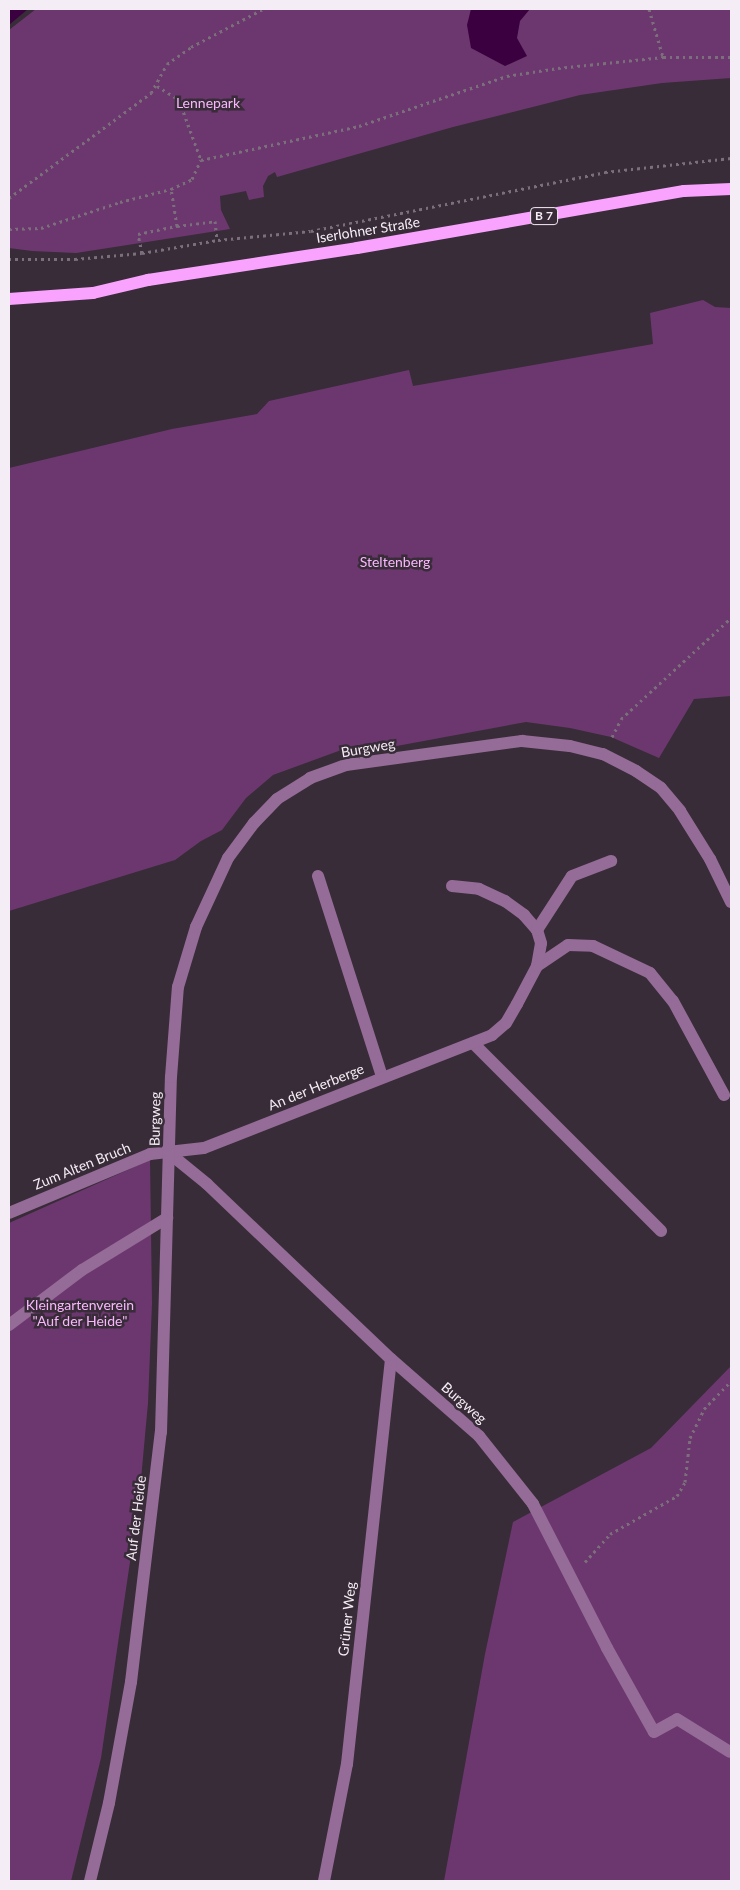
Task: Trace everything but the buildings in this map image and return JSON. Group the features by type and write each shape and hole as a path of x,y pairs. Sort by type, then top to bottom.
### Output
{"main road":[{"name":"Iserlohner Straße","path":"9,299 93,292 148,280 357,248 684,191 731,189"}],"street":[{"name":"Burgweg","path":"730,1752 677,1719 654,1732 533,1504 479,1436 391,1359 207,1184 169,1153 178,986 196,927 228,858 254,823 277,799 310,778 346,765 522,741 570,746 603,754 636,771 661,788 690,827 731,902"},
{"path":"452,886 478,889 504,901 524,915 537,930 572,876 611,861"},
{"path":"318,876 382,1077"},
{"name":"An der Herberge","path":"169,1153 204,1148 492,1035 506,1023 537,966 541,943 537,930"},
{"path":"537,966 568,945 593,946 650,973 673,1001 724,1095"},
{"path":"473,1043 661,1231"},
{"name":"Zum Alten Bruch","path":"9,1213 150,1154 169,1153"},
{"name":"Auf der Heide","path":"90,1881 109,1804 131,1682 153,1512 161,1432 169,1153"},
{"path":"9,1325 82,1270 167,1218"},
{"name":"Grüner Weg","path":"324,1881 347,1764 391,1359"}],"path":[{"path":"9,198 151,93 167,64 191,47 263,9"},
{"path":"649,9 662,57"},
{"path":"201,160 359,126 508,76 558,68 662,57 731,57"},
{"path":"9,229 41,228 120,202 171,189 192,179 201,160 179,100 156,86"},
{"path":"9,259 75,259 142,253 218,240 311,231 605,172 731,158"},
{"path":"171,189 177,226"},
{"path":"142,253 138,234 177,226 215,221 218,240"},
{"path":"603,754 621,719 731,618"},
{"path":"573,1582 583,1564 610,1534 676,1496 685,1482 690,1438 704,1409 731,1381"}],"green space":[{"name":"Lennepark","path":"36,9 731,9 731,78 662,83 580,95 453,127 277,177 275,172 268,176 263,186 264,197 249,200 246,191 220,196 221,210 230,229 76,253 32,251 9,248 9,30"},
{"name":"Steltenberg","path":"703,300 715,307 731,308 731,696 694,699 659,758 611,737 570,728 526,722 348,755 344,749 273,775 246,798 222,830 201,841 175,860 9,911 9,468 172,429 257,414 269,401 409,370 413,386 653,344 650,313"},
{"name":"Kleingartenverein \"Auf der Heide\"","path":"150,1160 152,1303 148,1403 139,1501 101,1758 71,1881 9,1881 9,1223"},
{"path":"731,1366 731,1881 444,1881 485,1654 513,1522 651,1448"}],"shaded area":[{"path":"9,9 28,9 9,25"},
{"path":"471,9 530,9 520,21 517,38 527,56 505,66 471,48 467,25"}]}
